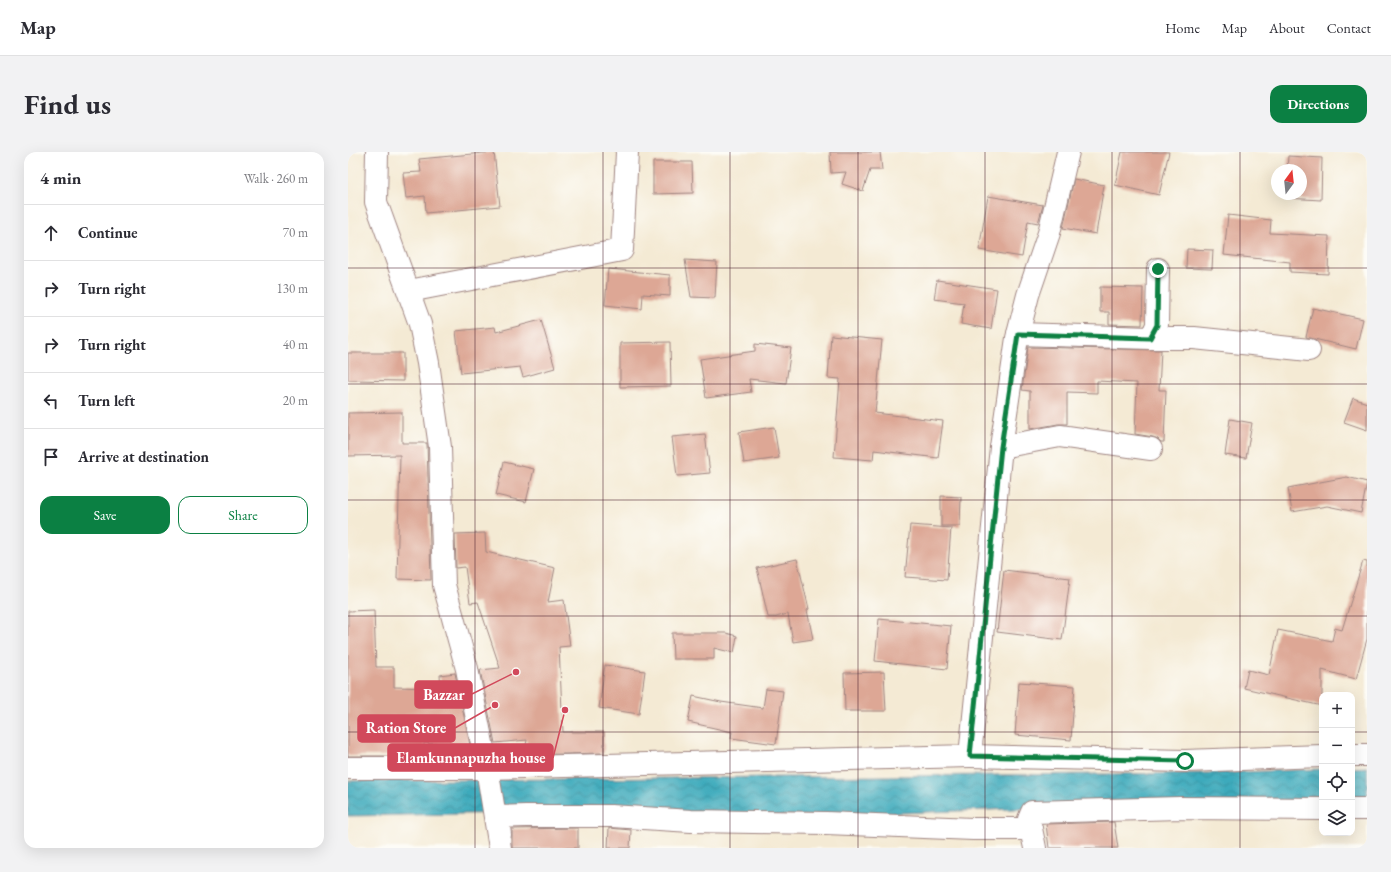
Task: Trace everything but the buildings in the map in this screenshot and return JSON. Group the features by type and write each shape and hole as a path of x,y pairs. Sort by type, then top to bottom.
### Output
{"street":[{"path":"377,152 376,202 420,324 428,363 440,447 444,585 467,669 487,768 500,848"},
{"path":"409,291 622,250 627,152"},
{"path":"970,756 1001,447 1018,334 1028,295 1049,233 1068,152"},
{"path":"1150,338 1157,325 1158,269"},
{"path":"1018,334 1194,338 1309,350"},
{"path":"1001,447 1060,436 1150,449"},
{"path":"1355,755 1367,755"},
{"path":"348,768 487,768 970,756 1185,761 1319,756"},
{"path":"500,848 498,818 526,816 611,816 691,821 826,823 973,829 1033,839 1029,819 1032,812 1180,808 1319,809"},
{"path":"1355,809 1367,809"}],"water":[{"path":"1367,767 1367,801 1355,802 1355,768"},
{"path":"1319,769 1319,802 1224,802 810,816 576,812 348,816 348,781 1214,773"}],"place":[{"name":"Bazzar","path":"516,672"},
{"name":"Ration Store","path":"495,705"},
{"name":"Elamkunnapuzha house","path":"565,710"}],"route":[{"path":"1158,269 1157,325 1150,338 1074,337 1018,334 1001,447 970,756 1185,761"}]}
